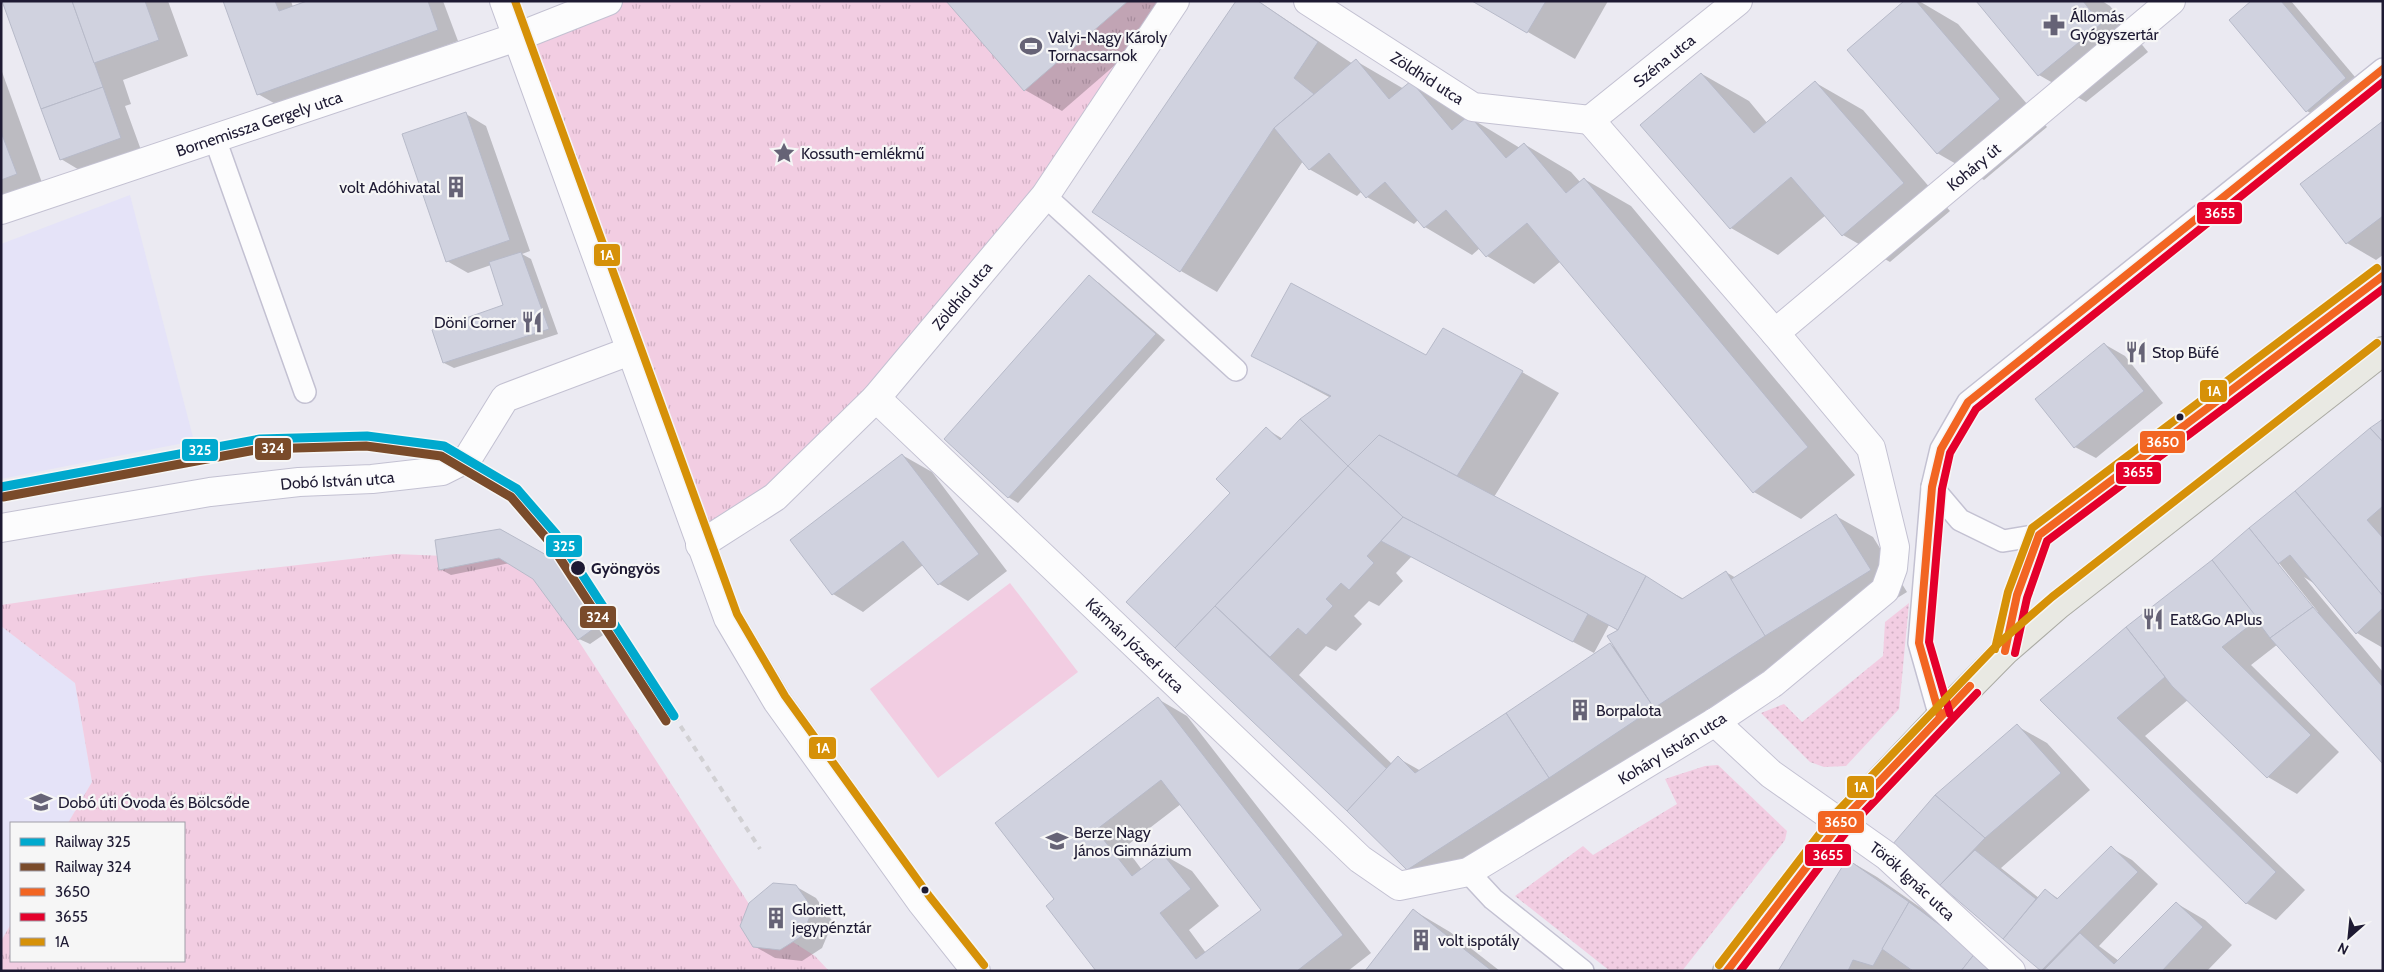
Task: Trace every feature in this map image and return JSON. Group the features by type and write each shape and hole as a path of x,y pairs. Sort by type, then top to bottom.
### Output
{"main road":[{"path":"1727,971 1841,822 1940,716 2005,651 2058,605 2383,351"}],"street":[{"path":"504,1 728,618 777,701 922,903 976,971"},
{"name":"Bornemissza Gergely utca","path":"1,210 517,37 608,1"},
{"name":"Zöldhíd utca","path":"700,545 775,497 876,398 1045,196 1175,1"},
{"name":"Zöldhíd utca","path":"1308,1 1473,107 1590,120"},
{"name":"Széna utca","path":"1590,120 1738,1"},
{"name":"Koháry út","path":"1776,333 2171,1"},
{"path":"1590,120 1776,333"},
{"name":"Koháry István utca","path":"1399,886 1468,872 1715,722 1773,682 1885,590 1893,568 1895,547 1871,448 1776,333"},
{"name":"Dobó István utca","path":"1,528 210,492 299,482 372,479 442,472 468,458 505,398 630,351"},
{"name":"Kármán József utca","path":"876,398 1360,859 1399,886"},
{"name":"Török Ignác utca","path":"1715,722 1771,774 1887,856 2011,971"}],"lane":[{"path":"1940,716 1919,644 1932,486 1941,449 1968,402 2383,69"},
{"path":"215,139 305,392"},
{"path":"1045,196 1236,370"},
{"path":"1932,486 1960,520 2003,541 2039,535 2383,276"},
{"path":"2005,651 2017,595 2039,535"},
{"path":"1468,872 1492,900 1583,971"}],"shaded area":[{"path":"130,195 194,441 1,479 1,244"},
{"name":"Dobó úti Óvoda és Bölcsőde","path":"1,626 75,683 92,782 69,822 10,822 10,926 1,941"}],"green space":[{"path":"608,1 1175,1 876,398 700,545 517,37"},
{"path":"395,554 520,559 578,640 760,921 815,956 829,971 1,971 1,941 10,926 10,962 185,962 185,822 69,822 92,782 75,683 1,626 1,605 201,576"},
{"path":"1010,583 1078,672 938,778 870,689"},
{"path":"1909,603 1899,709 1846,766 1824,767 1810,762 1761,713 1784,704 1802,722 1883,656 1885,622"},
{"path":"1718,765 1787,831 1785,840 1682,971 1610,971 1515,896 1583,846 1593,855 1677,804 1665,779 1705,766"}],"building":[{"path":"2,1 72,1 103,87 41,109"},
{"path":"72,1 145,1 159,40 94,63"},
{"path":"223,1 275,1 279,11 307,1 428,1 438,30 257,95"},
{"name":"Valyi-Nagy Károly Tornacsarnok","path":"946,1 1128,1 1024,91"},
{"path":"1236,1 1258,1 1318,42 1294,78 1314,94 1274,128 1180,272 1092,212"},
{"path":"1472,1 1546,1 1527,33"},
{"path":"1904,1 1916,1 2000,99 1937,154 1847,50"},
{"path":"1976,1 2083,1 2101,24 2038,76"},
{"path":"2251,1 2281,1 2346,78 2306,112 2229,20"},
{"path":"1356,59 1389,99 1411,81 1452,130 1469,115 1506,158 1524,143 1566,193 1584,178 1808,447 1753,493 1527,223 1486,257 1446,210 1424,228 1385,182 1366,198 1329,153 1309,170 1274,128"},
{"path":"1701,73 1754,133 1815,81 1904,183 1842,236 1791,177 1730,229 1640,125"},
{"path":"103,87 121,138 60,160 41,109"},
{"name":"volt Adóhivatal","path":"466,112 510,240 446,262 402,134"},
{"path":"2383,121 2383,216 2346,244 2300,184"},
{"path":"1,132 17,174 1,180"},
{"path":"521,252 549,329 443,363 432,330 503,305 489,262"},
{"path":"1089,275 1156,334 1008,498 944,439"},
{"path":"1291,283 1426,355 1443,328 1523,371 1457,476 1379,435 1348,466 1300,419 1331,396 1251,356"},
{"path":"2104,343 2144,391 2074,448 2035,399"},
{"path":"1300,419 1348,466 1175,648 1126,602 1230,493 1216,479 1266,427 1280,440"},
{"path":"2383,419 2383,442 2370,428"},
{"path":"2370,428 2383,442 2383,506 2367,520 2383,538 2383,596 2295,491"},
{"path":"1379,435 1646,576 1618,630 1403,517 1348,466"},
{"path":"902,454 979,554 938,585 903,541 832,595 790,540"},
{"path":"1348,466 1403,517 1367,556 1374,563 1349,590 1341,583 1326,599 1333,606 1306,635 1298,628 1270,657 1215,606"},
{"path":"2295,491 2383,596 2383,608 2356,634 2290,555 2278,564 2249,528"},
{"path":"1836,514 1871,570 1765,636 1730,580"},
{"path":"1403,517 1588,614 1573,642 1381,541"},
{"path":"2249,528 2313,607 2270,638 2212,560"},
{"path":"500,529 557,561 600,624 578,640 533,579 499,558 439,570 435,540"},
{"path":"2212,560 2258,619 2222,647 2311,735 2267,778 2172,686 2126,627"},
{"path":"1726,571 1765,636 1654,708 1607,636 1618,630 1646,576 1682,599"},
{"path":"1215,606 1387,769 1347,811 1175,648"},
{"path":"2313,607 2383,687 2383,764 2270,638"},
{"path":"2126,627 2165,677 2117,718 2276,872 2246,904 2040,700"},
{"name":"Borpalota","path":"1610,643 1654,708 1549,778 1506,713"},
{"name":"Berze Nagy János Gimnázium","path":"1158,697 1343,935 1297,971 1096,971 1046,906 1054,899 995,823","holes":["1161,780 1261,910 1196,959 1160,913 1191,889 1162,853 1132,876 1096,830"]},
{"path":"1506,713 1549,778 1407,870 1347,811 1398,756 1415,773"},
{"path":"2017,724 2061,773 1985,838 1935,795"},
{"path":"1935,795 1985,838 1940,885 1892,845"},
{"path":"2111,846 2138,872 2041,971 2003,939 2045,889 2057,899"},
{"path":"1975,850 2036,899 2003,939 1940,885"},
{"path":"1847,859 1909,902 1873,966 1853,960 1848,971 1778,971"},
{"name":"Gloriett, jegypénztár","path":"773,883 796,885 813,909 802,936 780,950 753,947 740,926 749,903"},
{"path":"1909,902 1976,952 1961,971 1913,971 1882,949"},
{"path":"2176,902 2203,927 2162,971 2043,971 2080,933 2114,964"},
{"name":"volt ispotály","path":"1413,909 1492,971 1365,971"},
{"path":"1976,952 1994,971 1961,971"}],"railway":[{"path":"674,716 760,849"}],"rail line":[{"name":"325","path":"1,487 260,439 367,436 444,446 517,489 556,534 674,716"},
{"name":"324","path":"3,497 261,449 366,446 441,456 511,497 548,540 666,721"}],"transit line":[{"name":"1A","path":"515,1 737,614 785,696 930,897 984,965"},
{"name":"3650","path":"1940,717 1919,643 1932,487 1941,449 1968,402 2383,69"},
{"name":"3655","path":"1950,714 1929,642 1942,489 1950,453 1976,409 2383,82"},
{"name":"1A","path":"1995,649 2008,592 2032,528 2377,268"},
{"name":"3650","path":"2005,651 2017,595 2039,535 2383,276"},
{"name":"3655","path":"2015,653 2027,598 2047,541 2383,289"},
{"name":"1A","path":"1719,965 1834,815 1998,644 2052,597 2377,343"},
{"name":"3650","path":"1727,971 1841,822 1970,686"},
{"name":"3655","path":"1740,971 1849,828 1977,693"}],"place":[{"name":"Állomás Gyógyszertár","path":"2054,25"},
{"name":"Valyi-Nagy Károly Tornacsarnok","path":"1031,46"},
{"name":"Kossuth-emlékmű","path":"784,153"},
{"name":"volt Adóhivatal","path":"456,187"},
{"name":"Döni Corner","path":"532,322"},
{"name":"Stop Büfé","path":"2136,352"},
{"name":"Gyöngyös","path":"578,568"},
{"name":"Eat&Go APlus","path":"2153,619"},
{"name":"Borpalota","path":"1580,710"},
{"name":"Dobó úti Óvoda és Bölcsőde","path":"41,802"},
{"name":"Berze Nagy János Gimnázium","path":"1057,841"},
{"name":"Gloriett, jegypénztár","path":"776,918"},
{"name":"volt ispotály","path":"1421,940"}]}
